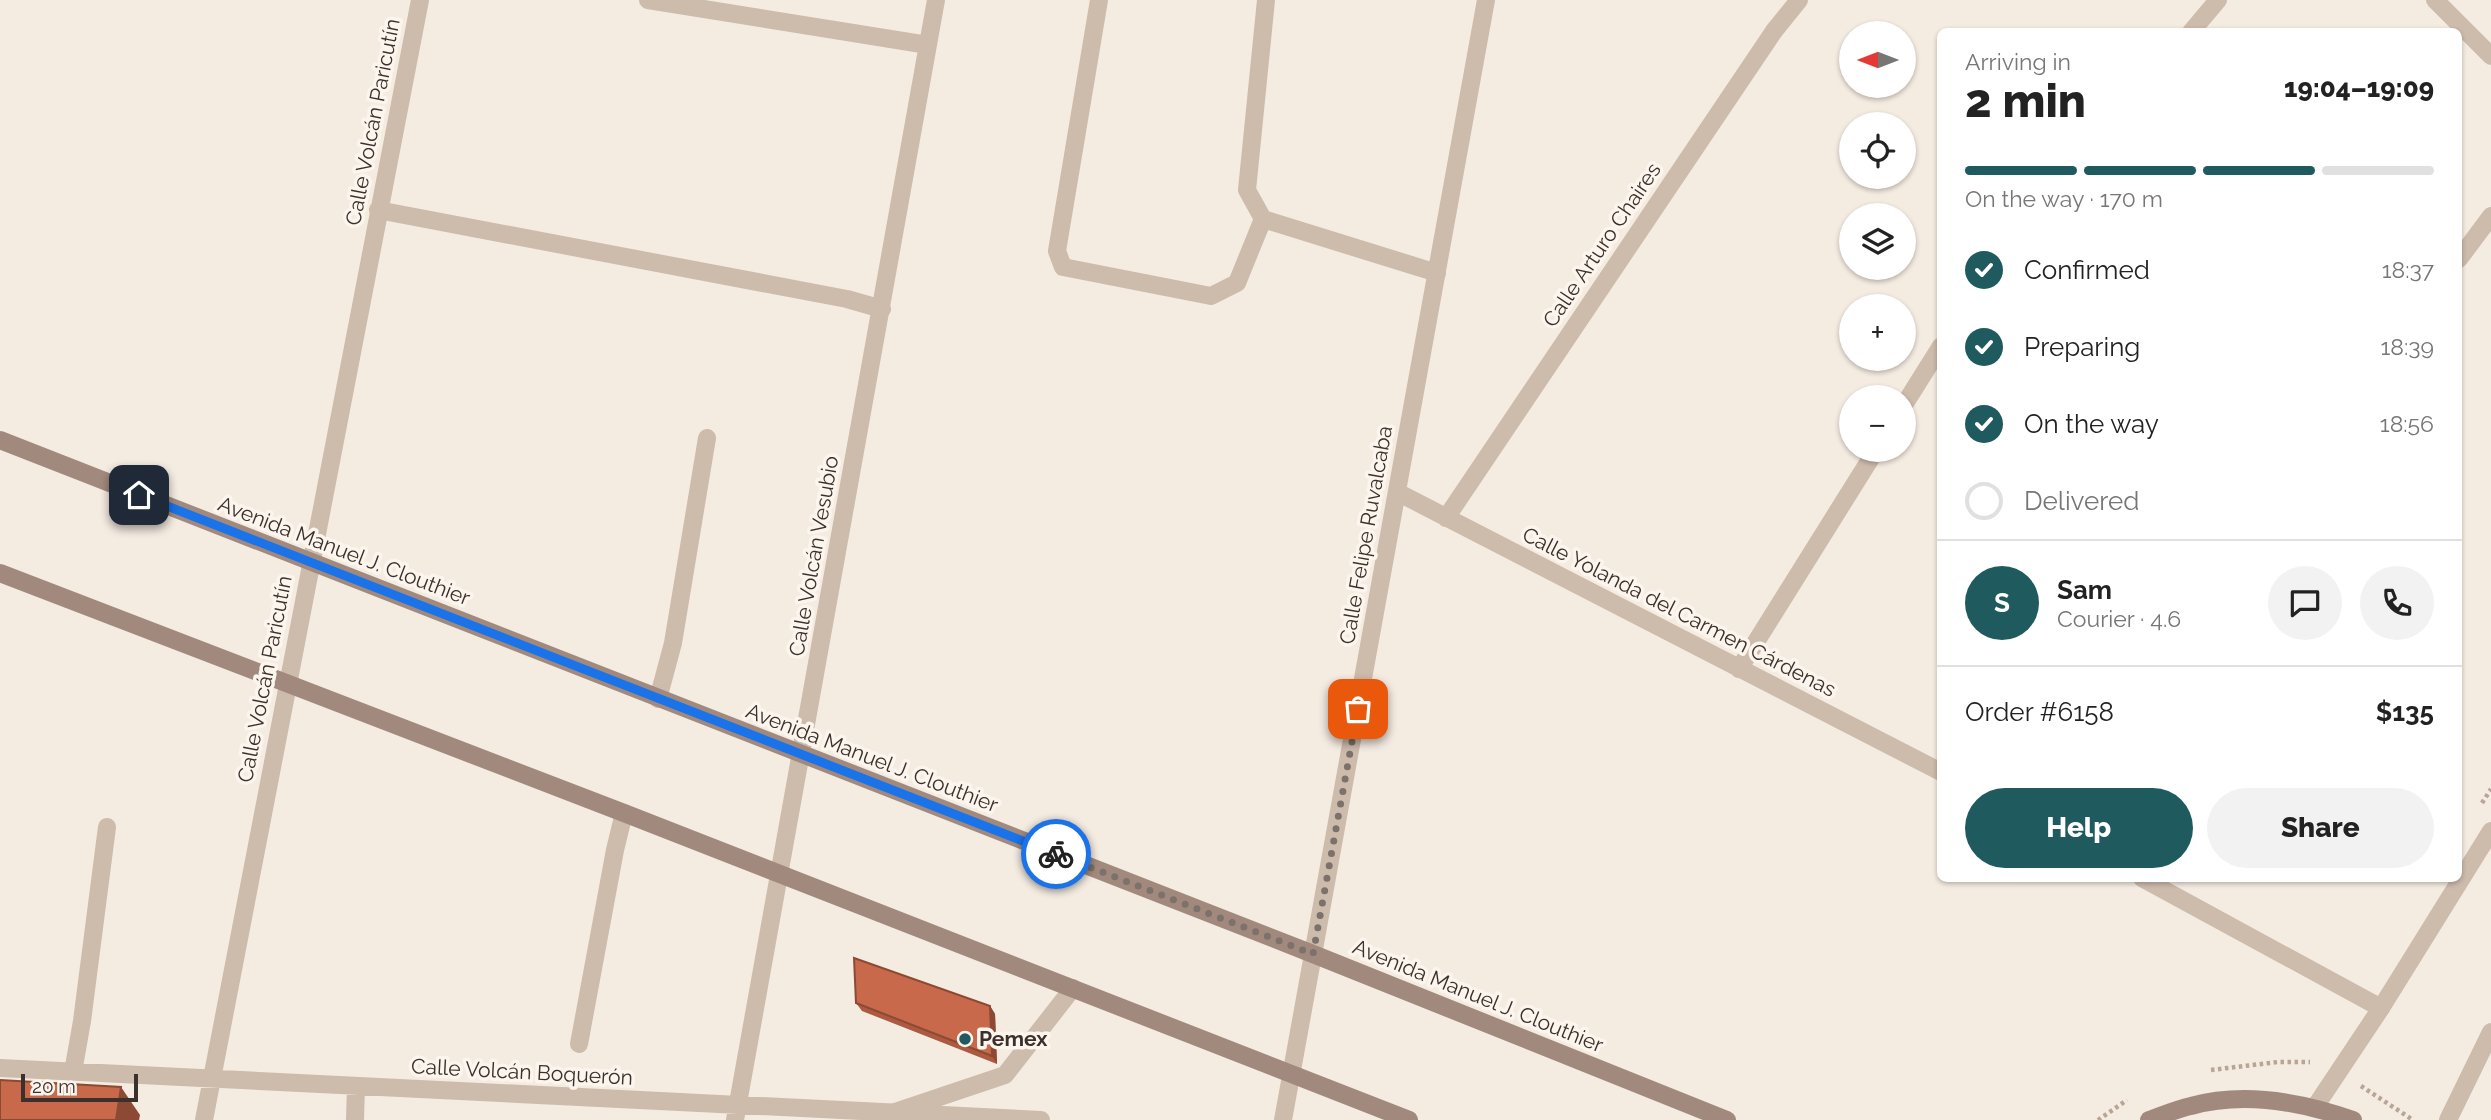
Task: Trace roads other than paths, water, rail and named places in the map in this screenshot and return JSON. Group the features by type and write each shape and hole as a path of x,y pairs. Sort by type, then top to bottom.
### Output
{"main road":[{"name":"Avenida Manuel J. Clouthier","path":"0,440 1313,954 1727,1120"},
{"path":"0,573 780,873 1409,1120"},
{"path":"2149,1120 2193,1105 2249,1098 2315,1107 2353,1120"}],"street":[{"name":"Calle Volcán Paricutín","path":"204,1120 420,0"},
{"path":"648,0 928,45"},
{"name":"Calle Volcán Vesubio","path":"736,1113 936,0"},
{"path":"1099,0 1057,251 1063,267 1211,296 1237,283 1264,219"},
{"path":"1266,0 1247,190 1264,219 1437,273"},
{"name":"Calle Felipe Ruvalcaba","path":"1283,1120 1486,0"},
{"name":"Calle Arturo Chaires","path":"1446,518 1774,31 1799,0"},
{"path":"2194,28 2218,0"},
{"path":"2435,0 2491,56"},
{"path":"378,210 847,299 882,309"},
{"path":"2462,255 2491,216"},
{"path":"1916,386 1937,352"},
{"path":"658,699 673,642 708,438"},
{"path":"1739,669 1868,462"},
{"name":"Calle Yolanda del Carmen Cárdenas","path":"1397,492 1937,770"},
{"path":"579,1044 624,813"},
{"path":"73,1072 107,827"},
{"path":"2462,878 2491,831"},
{"path":"2149,882 2381,1008"},
{"path":"2315,1107 2381,1008 2459,882"},
{"path":"895,1112 1004,1075 1073,988"},
{"path":"2448,1120 2491,1032"},
{"name":"Calle Volcán Boquerón","path":"0,1068 356,1086 736,1113 895,1112 1041,1120"},
{"path":"355,1120 356,1086"}],"place":[{"name":"Pemex","path":"965,1039"}]}
